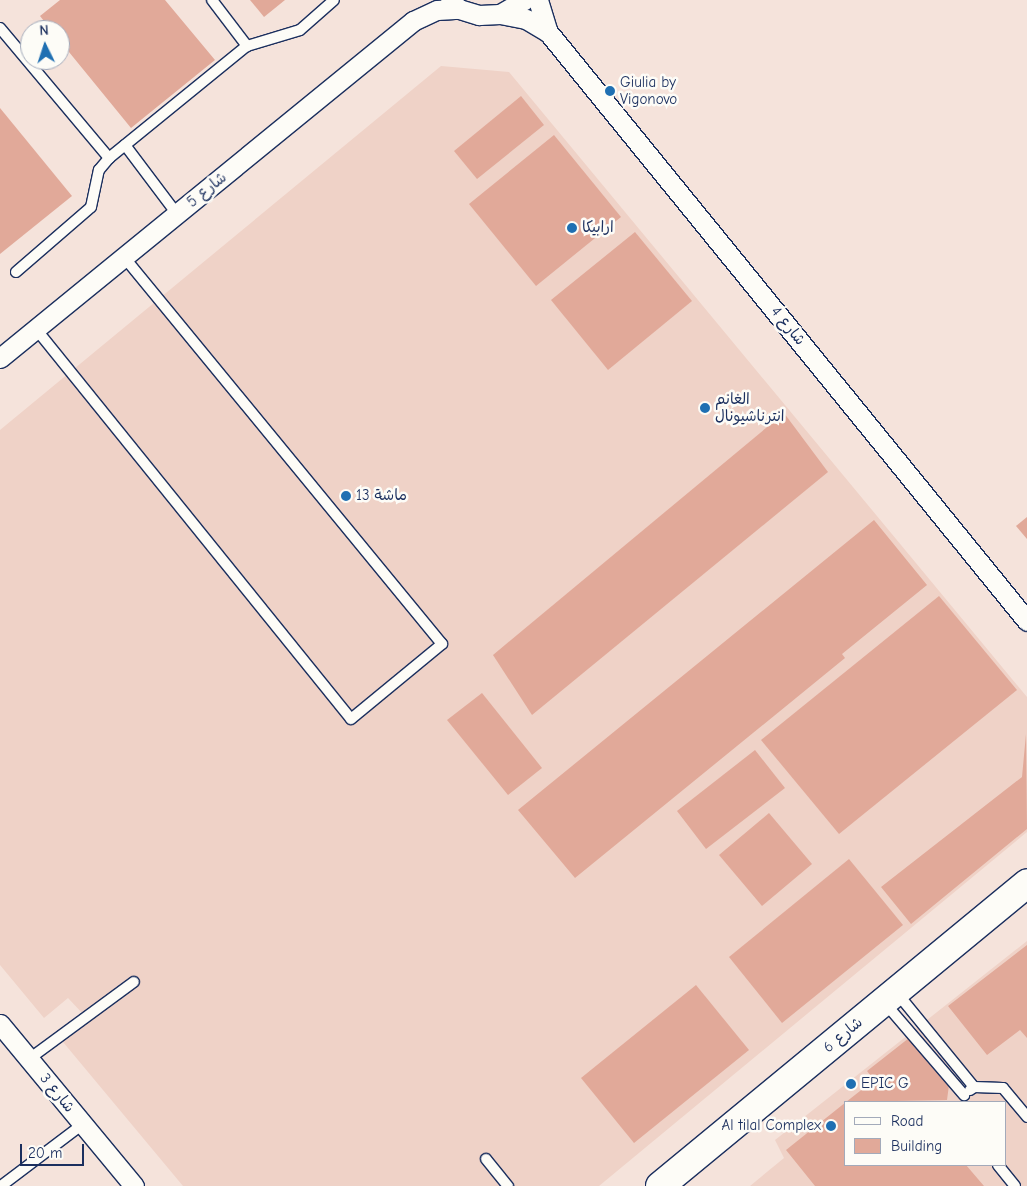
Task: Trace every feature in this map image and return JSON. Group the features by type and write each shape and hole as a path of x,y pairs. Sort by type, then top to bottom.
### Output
{"street":[{"name":"شارع 5","path":"413,22 425,0"},
{"path":"500,14 524,0"},
{"name":"شارع 4","path":"538,0 548,32"},
{"name":"شارع 5","path":"0,358 413,22 454,4 479,15 500,14"},
{"name":"شارع 4","path":"500,14 526,19 548,32 1027,621"},
{"name":"شارع 6","path":"660,1186 1027,883"},
{"name":"شارع 3","path":"0,1024 134,1186"}],"lane":[{"path":"212,0 247,46"},
{"path":"16,272 91,206 99,170 125,145 247,46 300,30 334,0"},
{"path":"0,28 110,158"},
{"path":"125,145 177,214"},
{"path":"36,328 351,719 442,644 124,257"},
{"path":"29,1059 134,982"},
{"path":"890,996 964,1099 974,1086"},
{"path":"890,996 974,1086 1003,1088 1027,1117"},
{"path":"1,1186 83,1124"},
{"path":"486,1159 508,1186"},
{"path":"999,1166 1016,1186"}],"shaded area":[{"path":"441,66 509,72 1027,697 1027,832 599,1186 183,1186 58,1036 84,1015 68,998 44,1018 0,965 0,430"},
{"name":"Al tilal Complex","path":"1027,941 1027,1186 750,1186 784,1158 775,1140"}],"building":[{"path":"60,0 165,0 215,60 131,128 70,53 70,20 43,20 40,16"},
{"path":"250,0 285,0 264,17"},
{"path":"521,96 544,125 477,179 454,151"},
{"path":"0,108 72,196 0,254"},
{"path":"554,135 621,217 536,286 469,204"},
{"path":"635,232 692,301 608,370 551,300"},
{"path":"784,413 828,472 532,715 493,655"},
{"path":"1027,517 1027,539 1016,526"},
{"path":"874,520 927,585 842,654 845,658 575,878 518,810"},
{"path":"939,596 1017,690 839,834 761,740"},
{"path":"482,693 542,768 508,795 447,720"},
{"path":"1026,734 1027,829 911,924 881,887 1022,777"},
{"path":"755,750 785,788 706,849 677,811"},
{"path":"769,813 812,864 762,906 719,855"},
{"path":"849,859 903,925 782,1023 729,957"},
{"path":"1027,945 1027,1038 1020,1030 987,1055 948,1006"},
{"path":"696,985 749,1050 634,1143 581,1078"},
{"name":"Al tilal Complex","path":"909,1038 949,1085 947,1100 847,1101 874,1080 867,1071"},
{"name":"Al tilal Complex","path":"844,1104 844,1166 967,1166 984,1186 815,1186 786,1150"}],"place":[{"name":"Giulia by Vigonovo","path":"610,91"},
{"name":"ارابيكا","path":"572,228"},
{"name":"الغانم انترناشيونال","path":"705,408"},
{"name":"ماشة 13","path":"346,496"},
{"name":"EPIC G","path":"851,1084"},
{"name":"Al tilal Complex","path":"831,1126"}]}
